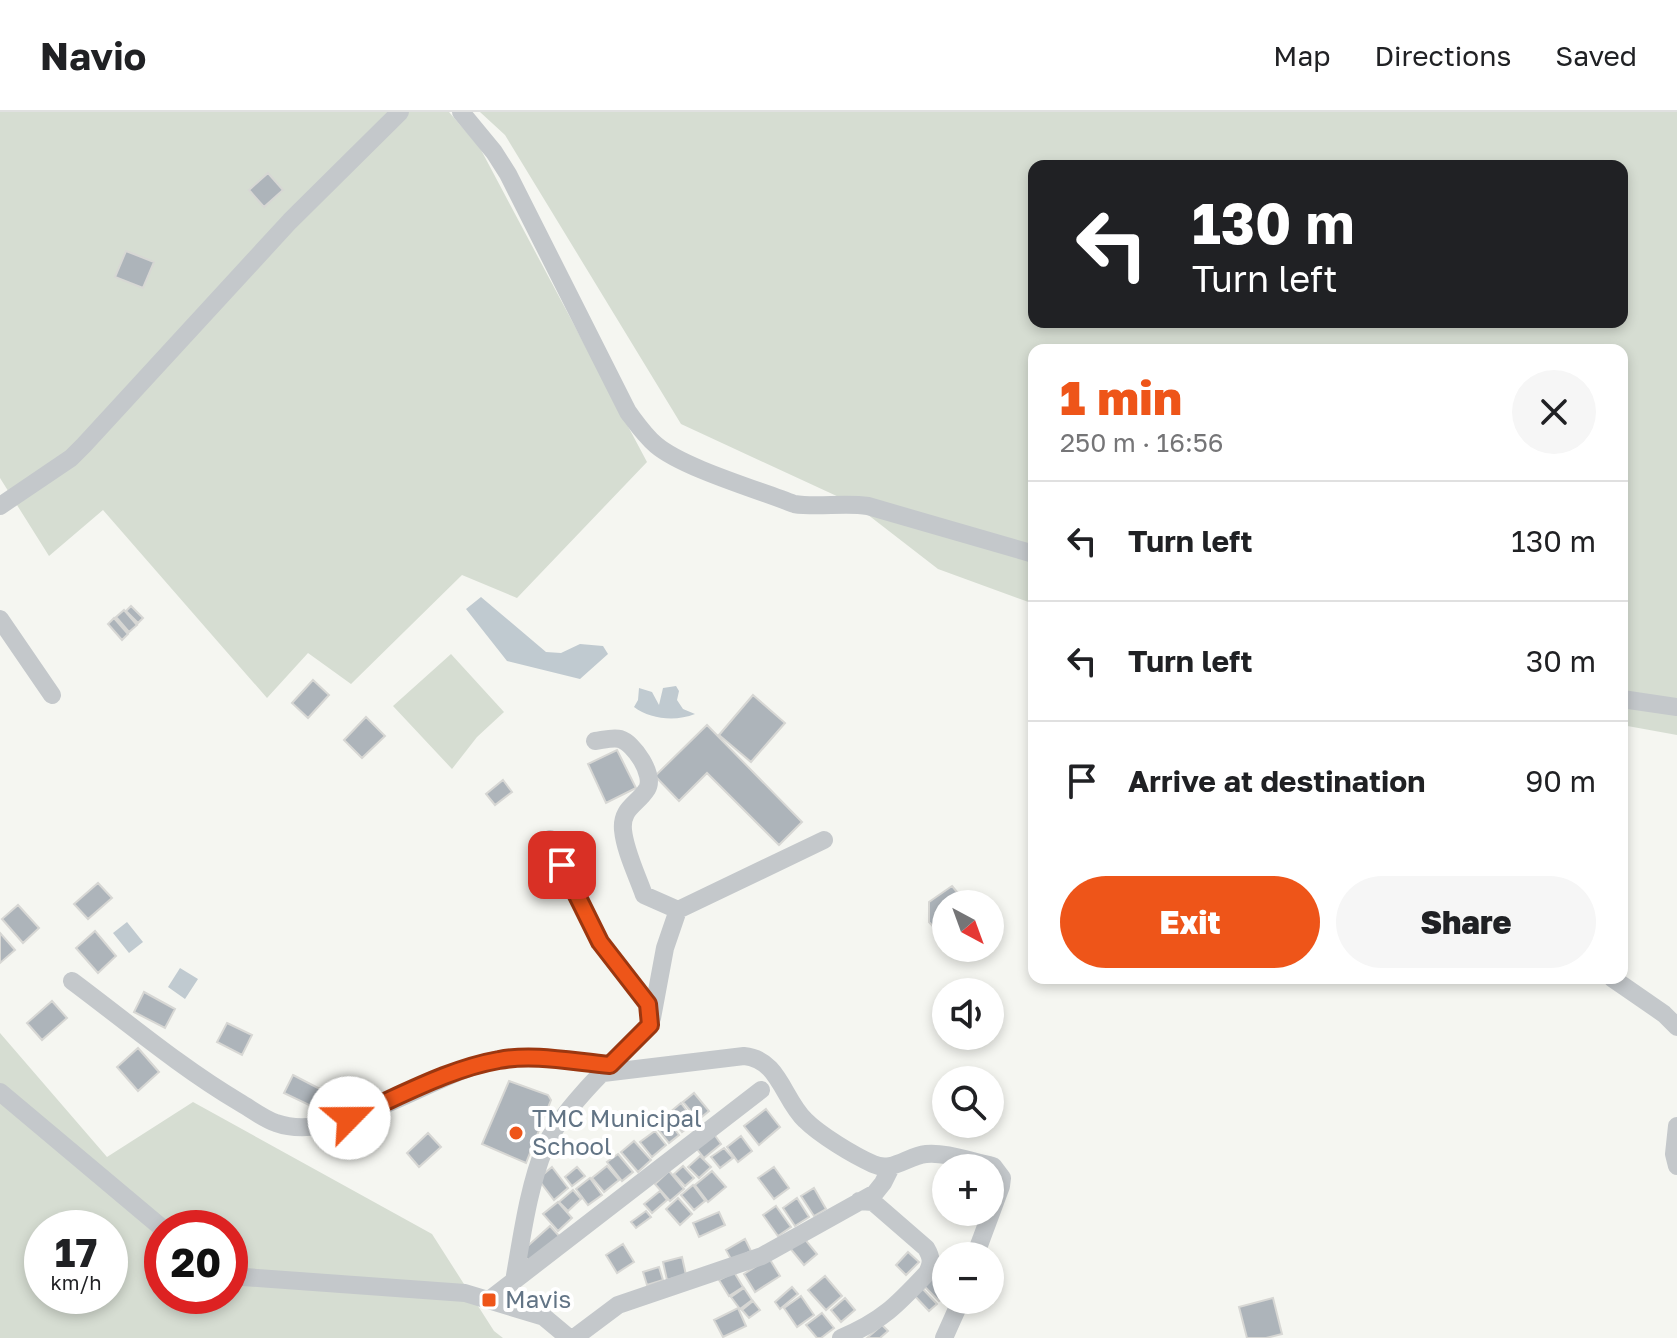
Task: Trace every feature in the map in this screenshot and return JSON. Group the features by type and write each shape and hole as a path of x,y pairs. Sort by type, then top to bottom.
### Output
{"street":[{"path":"0,506 57,468 84,445 290,221 400,112"},
{"path":"461,112 508,174 628,412 658,447 678,459 794,504 808,507 849,503 868,506 1028,552"},
{"path":"0,619 52,695"},
{"path":"1628,700 1677,707"},
{"path":"595,741 618,738 626,741 645,764 650,781 647,789 626,810 623,830 644,895 678,910"},
{"path":"550,839 600,942 648,1004 650,1025"},
{"path":"514,1281 545,1147 558,1124 650,1025 665,948 678,910 824,840"},
{"path":"72,981 211,1085 275,1123 299,1128 319,1127 349,1118 463,1069 499,1059 522,1057 606,1069 757,1057 767,1064 795,1108 815,1128 874,1165 891,1167 914,1157 931,1154 993,1166 1002,1178 1001,1186 980,1242"},
{"path":"1621,984 1664,1014 1677,1027"},
{"path":"489,1300 761,1090"},
{"path":"0,1092 144,1213"},
{"path":"1677,1126 1674,1154 1677,1166"},
{"path":"248,1277 465,1293 544,1317 572,1338 618,1305 762,1256 879,1189 891,1167"},
{"path":"841,1338 876,1323 891,1312 931,1266 931,1257 926,1248 873,1202 859,1201"},
{"path":"944,1338 955,1314"}],"shaded area":[{"path":"0,112 449,112 480,148 647,462 517,598 462,575 351,684 308,653 267,698 103,510 49,556 0,478"},
{"path":"480,112 1677,112 1677,735 1628,726 1628,344 1028,344 1028,602 938,569 854,504 681,424 505,135"},
{"path":"481,597 546,652 561,653 580,644 603,646 608,654 580,679 507,661 466,609"},
{"path":"451,654 504,712 477,737 452,769 393,706"},
{"path":"676,686 679,691 677,700 683,709 695,714 663,718 634,707 639,688 652,692 659,705 663,688"},
{"path":"127,922 143,942 129,953 113,933"},
{"path":"180,968 198,979 185,999 168,987"},
{"path":"0,1033 107,1157 193,1102 432,1234 494,1331 503,1338 0,1338"}],"building":[{"path":"268,173 283,190 264,207 249,190"},
{"path":"126,251 154,262 143,288 115,277"},
{"path":"131,606 143,618 138,623 126,611"},
{"path":"124,610 137,625 129,632 116,617"},
{"path":"114,618 128,634 122,640 108,624"},
{"path":"313,680 329,695 308,718 292,703"},
{"path":"753,695 785,723 751,762 719,735"},
{"path":"366,717 385,736 362,758 344,740"},
{"path":"707,725 802,822 779,845 707,773 679,801 655,776"},
{"path":"617,750 636,788 606,803 588,764"},
{"path":"503,780 512,792 495,805 486,794"},
{"path":"98,883 112,898 88,919 74,904"},
{"path":"932,900 932,925 929,922 929,902"},
{"path":"18,905 39,928 23,943 2,919"},
{"path":"95,931 116,956 98,973 76,948"},
{"path":"0,933 15,950 0,963"},
{"path":"144,992 175,1009 165,1028 134,1012"},
{"path":"52,1001 67,1018 42,1040 27,1023"},
{"path":"227,1023 252,1035 242,1055 217,1042"},
{"path":"138,1048 159,1072 138,1091 117,1067"},
{"path":"293,1075 320,1089 311,1106 284,1093"},
{"path":"509,1081 548,1095 551,1100 526,1163 482,1144"},
{"path":"694,1093 709,1111 698,1120 683,1102"},
{"path":"681,1103 695,1122 682,1132 668,1114"},
{"path":"766,1109 780,1127 759,1145 744,1126"},
{"path":"667,1120 679,1135 669,1143 657,1128"},
{"path":"711,1130 721,1144 704,1158 693,1144"},
{"path":"655,1131 666,1145 652,1157 640,1142"},
{"path":"428,1133 441,1147 419,1167 407,1153"},
{"path":"741,1136 752,1151 738,1162 727,1147"},
{"path":"634,1141 651,1160 638,1172 621,1152"},
{"path":"724,1148 733,1158 720,1168 711,1157"},
{"path":"618,1154 633,1172 622,1181 607,1162"},
{"path":"700,1156 711,1167 699,1178 688,1167"},
{"path":"607,1166 619,1180 604,1192 592,1178"},
{"path":"683,1166 694,1178 685,1186 674,1174"},
{"path":"552,1167 568,1188 554,1200 538,1179"},
{"path":"577,1167 585,1176 572,1186 565,1177"},
{"path":"774,1167 789,1188 774,1199 758,1178"},
{"path":"669,1171 684,1189 670,1201 655,1184"},
{"path":"712,1171 726,1187 708,1202 695,1185"},
{"path":"590,1178 602,1195 588,1205 576,1189"},
{"path":"693,1185 705,1201 694,1210 681,1195"},
{"path":"814,1188 826,1209 814,1216 801,1196"},
{"path":"573,1190 581,1199 568,1211 559,1202"},
{"path":"660,1191 667,1200 652,1213 644,1204"},
{"path":"678,1198 692,1214 680,1225 666,1209"},
{"path":"797,1198 809,1217 795,1226 783,1208"},
{"path":"558,1202 572,1218 558,1231 543,1214"},
{"path":"776,1206 791,1227 778,1236 763,1215"},
{"path":"646,1211 651,1217 636,1228 631,1222"},
{"path":"719,1212 725,1225 699,1237 693,1223"},
{"path":"550,1226 560,1237 530,1263 521,1252"},
{"path":"803,1237 817,1254 804,1265 789,1247"},
{"path":"745,1239 751,1251 732,1261 726,1250"},
{"path":"623,1244 634,1262 617,1273 606,1255"},
{"path":"908,1252 919,1262 906,1275 896,1265"},
{"path":"682,1257 686,1275 667,1280 663,1262"},
{"path":"769,1258 780,1276 755,1292 744,1274"},
{"path":"659,1267 663,1280 647,1285 643,1272"},
{"path":"734,1272 743,1287 729,1296 719,1280"},
{"path":"825,1276 842,1296 826,1310 808,1290"},
{"path":"932,1276 932,1294 922,1284"},
{"path":"792,1287 798,1294 780,1309 775,1302"},
{"path":"921,1287 932,1299 932,1308 929,1311 913,1294"},
{"path":"744,1288 752,1300 740,1309 731,1297"},
{"path":"801,1296 814,1315 797,1327 784,1308"},
{"path":"845,1298 855,1310 841,1322 831,1310"},
{"path":"1273,1298 1282,1334 1247,1338 1239,1307"},
{"path":"753,1301 760,1310 749,1318 742,1310"},
{"path":"738,1308 746,1326 723,1337 714,1320"},
{"path":"822,1313 834,1328 817,1338 806,1325"},
{"path":"882,1325 888,1331 880,1338 867,1338"}],"place":[{"name":"TMC Municipal School","path":"516,1133"},
{"name":"Mavis","path":"489,1300"}],"route":[{"path":"349,1118 463,1069 499,1059 522,1057 610,1065 650,1025 648,1004 600,942 562,865"}]}
